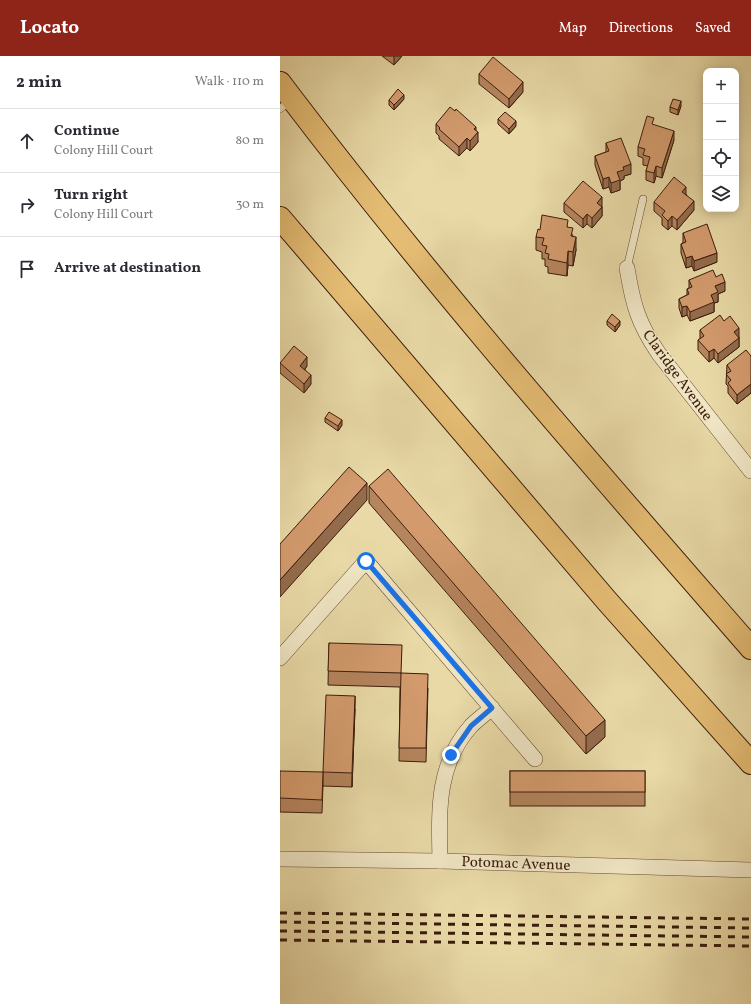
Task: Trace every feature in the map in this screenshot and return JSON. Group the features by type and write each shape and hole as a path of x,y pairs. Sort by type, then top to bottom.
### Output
{"highway":[{"path":"284,97 521,383 751,648"},
{"path":"280,218 606,601 751,763"}],"street":[{"name":"Claridge Avenue","path":"627,268 636,313 646,334 659,354 751,472"},
{"path":"280,658 366,561 535,759"},
{"path":"440,861 439,810 446,769 451,755 471,726 492,708"},
{"name":"Potomac Avenue","path":"280,859 440,861 751,870"}],"lane":[{"path":"627,268 643,199"}],"building":[{"path":"493,57 523,82 509,99 479,74"},
{"path":"398,89 404,95 394,105 389,100"},
{"path":"673,99 681,101 678,110 670,107"},
{"path":"450,107 455,111 456,109 476,127 474,129 478,132 470,141 467,138 459,147 439,129 440,128 436,124"},
{"path":"505,112 516,121 509,129 498,119"},
{"path":"647,116 654,118 652,124 674,131 662,168 656,166 654,173 646,171 650,157 643,155 645,149 638,147"},
{"path":"621,138 631,164 623,167 624,170 617,172 620,180 611,183 609,177 603,179 595,156 609,151 606,143"},
{"path":"674,177 686,187 682,192 694,201 677,220 672,216 668,221 662,215 665,211 654,202"},
{"path":"583,181 602,197 597,203 602,207 592,218 587,214 583,219 564,203"},
{"path":"542,215 568,220 567,227 573,228 571,236 576,237 573,252 568,251 567,263 548,259 549,254 545,253 547,246 542,245 544,238 536,237 538,229 540,230"},
{"path":"707,224 717,253 694,261 692,256 686,258 681,244 686,242 683,233"},
{"path":"713,270 716,277 722,274 725,282 715,286 718,292 711,295 714,302 690,312 687,306 682,307 679,299 689,294 687,289 692,287 689,280"},
{"path":"612,314 620,321 615,327 607,321"},
{"path":"720,315 724,321 730,316 739,328 734,332 739,338 718,354 714,349 709,352 698,340 704,336 700,330"},
{"path":"294,346 307,357 300,366 311,375 304,384 280,363"},
{"path":"746,350 751,356 751,384 737,395 728,383 731,380 726,374 731,371 727,365"},
{"path":"329,412 342,420 338,426 325,418"},
{"path":"349,467 367,483 280,580 280,544"},
{"path":"388,469 605,720 586,736 369,486"},
{"path":"329,643 402,645 401,673 328,671"},
{"path":"401,673 428,674 426,748 399,748"},
{"path":"326,695 355,696 352,773 323,772"},
{"path":"280,771 323,772 322,800 280,798"},
{"path":"510,771 645,771 645,792 510,792"}],"railway":[{"path":"280,913 751,919"},
{"path":"280,922 751,928"},
{"path":"280,931 751,937"},
{"path":"280,940 751,946"}],"route":[{"path":"366,561 492,708 471,726 451,755"}]}
